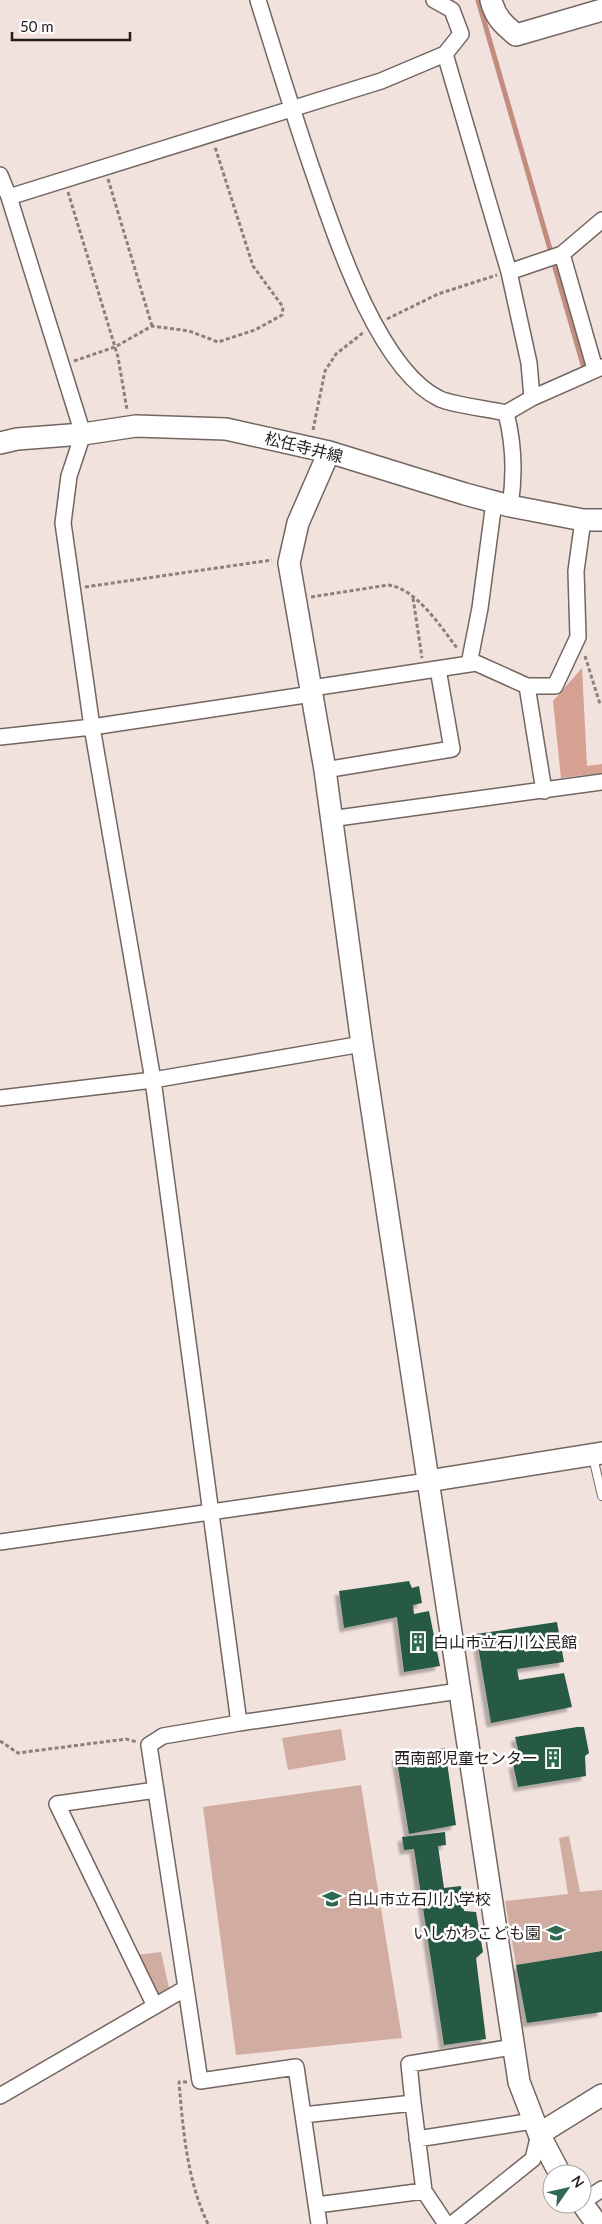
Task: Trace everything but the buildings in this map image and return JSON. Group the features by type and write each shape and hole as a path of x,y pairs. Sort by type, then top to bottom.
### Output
{"street":[{"path":"258,0 333,231 364,304 386,345 414,380 440,399 506,413 532,398 598,368 562,254"},
{"path":"9,197 381,81 444,54 461,34 452,10 434,0"},
{"path":"491,0 497,17 516,35 602,10"},
{"path":"444,54 509,272 529,363 532,398"},
{"path":"0,175 9,197 83,434 68,476 64,523 92,726 153,1080 239,1722"},
{"path":"509,272 562,254 602,220"},
{"path":"470,664 502,504 514,482 512,436 506,413"},
{"name":"松任寺井線","path":"0,443 17,439 83,434 130,427 226,429 329,452 502,504 592,520"},
{"path":"329,452 298,523 289,563 324,770 362,1044 519,2082 536,2128 555,2164"},
{"path":"0,737 92,726 476,663 527,686 555,686 578,637 576,571 592,520"},
{"path":"324,770 452,749 431,670"},
{"path":"527,686 544,791"},
{"path":"330,819 602,782"},
{"path":"0,1098 153,1080 362,1044"},
{"path":"0,1542 598,1455"},
{"path":"319,2224 296,2067 200,2081 150,1745 163,1736 239,1722 459,1691"},
{"path":"155,2006 57,1804 156,1790"},
{"path":"0,2096 186,1988"},
{"path":"446,2224 424,2191 412,2103 409,2064 514,2047"},
{"path":"417,2139 536,2128 602,2095"},
{"path":"304,2115 412,2103"},
{"path":"452,2224 533,2159 536,2128"},
{"path":"316,2205 424,2191"}],"lane":[{"path":"598,1455 602,1496"}],"path":[{"path":"62,365 115,347 152,326 189,331 218,342 254,330 282,315 283,307 253,266 211,134"},
{"path":"104,167 152,326"},
{"path":"65,180 115,347 130,427"},
{"path":"72,588 290,557"},
{"path":"296,599 388,585 398,586 413,597 436,620 470,664"},
{"path":"413,597 431,670"},
{"path":"578,637 600,704"},
{"path":"0,1741 18,1754 126,1739 150,1745"},
{"path":"200,2081 179,2082 195,2195 208,2224"}],"shaded area":[{"path":"582,668 587,766 602,764 602,773 561,778 553,701"},
{"path":"341,1729 346,1760 288,1770 282,1738"},
{"path":"361,1785 402,2038 236,2055 203,1807"},
{"path":"569,1836 580,1892 602,1890 602,1951 516,1965 505,1901 568,1894 559,1838"},
{"path":"161,1952 170,1992 157,1998 136,1955"}],"waterway":[{"path":"478,0 550,249"},
{"path":"555,268 583,365"}],"place":[{"name":"白山市立石川公民館","path":"418,1642"},
{"name":"西南部児童センター","path":"553,1758"},
{"name":"白山市立石川小学校","path":"332,1899"},
{"name":"いしかわこども園","path":"556,1933"}]}
